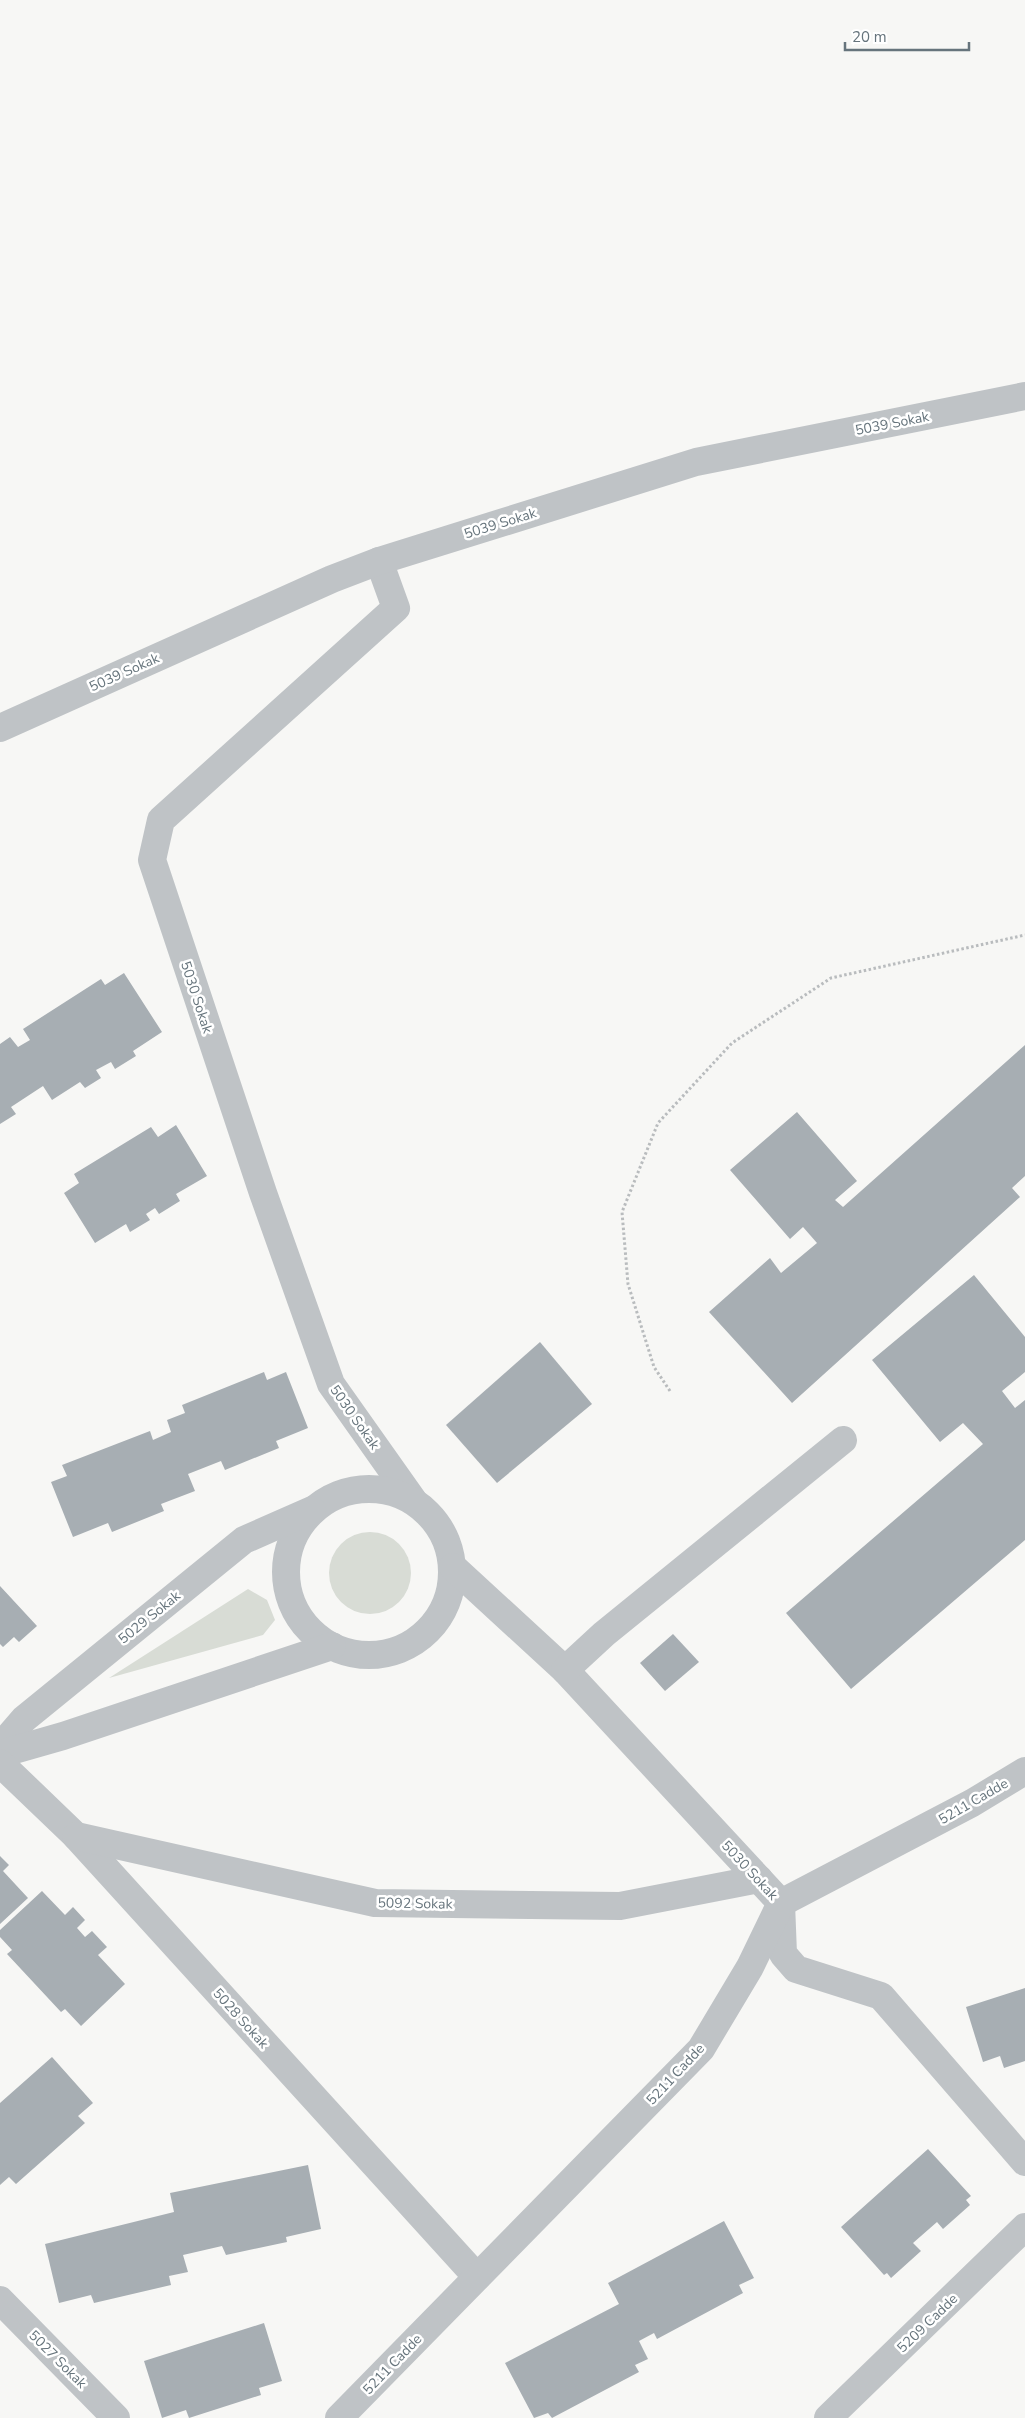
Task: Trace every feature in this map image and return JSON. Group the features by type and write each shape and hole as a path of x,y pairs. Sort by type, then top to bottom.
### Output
{"street":[{"name":"5039 Sokak","path":"0,728 332,579 379,561 696,462 1025,396"},
{"name":"5030 Sokak","path":"379,561 396,608 161,820 152,860 263,1192 331,1384 413,1500"},
{"path":"565,1670 604,1634 843,1440"},
{"path":"361,1489 388,1490 413,1500 433,1518 446,1540 452,1567 450,1594 439,1618 421,1638 397,1650 371,1656 345,1652 320,1641 303,1624 291,1603 285,1579 286,1555 296,1530 313,1509 335,1495 361,1489"},
{"name":"5029 Sokak","path":"0,1747 24,1719 244,1540 313,1509"},
{"name":"5030 Sokak","path":"452,1567 565,1670 781,1903 783,1954 796,1969 881,1996 1025,2162"},
{"path":"0,1754 63,1736 332,1646"},
{"name":"5028 Sokak","path":"0,1763 76,1836 477,2277"},
{"name":"5211 Cadde","path":"339,2418 701,2049 750,1967 781,1903 972,1803 1025,1770"},
{"name":"5092 Sokak","path":"76,1836 375,1903 620,1906 759,1879"},
{"name":"5209 Cadde","path":"828,2418 1025,2227"},
{"name":"5027 Sokak","path":"0,2300 116,2418"}],"path":[{"path":"670,1391 654,1367 628,1284 622,1212 658,1123 732,1043 831,978 1025,935"}],"shaded area":[{"path":"370,1532 386,1535 399,1544 408,1557 411,1573 408,1589 399,1602 386,1611 370,1614 354,1611 341,1602 332,1589 329,1573 332,1557 341,1544 354,1535"},
{"path":"248,1589 267,1600 275,1620 263,1635 109,1678"}],"building":[{"path":"124,973 162,1032 133,1051 136,1056 115,1069 111,1062 96,1070 101,1078 85,1088 80,1082 52,1100 43,1086 11,1107 16,1114 0,1124 0,1044 10,1037 18,1047 30,1040 23,1029 101,979 105,985"},
{"path":"1025,1045 1025,1176 1012,1188 1020,1197 792,1403 709,1312 770,1258 781,1273 817,1243 803,1227 790,1239 730,1170 797,1112 857,1181 835,1200 843,1207"},
{"path":"176,1125 207,1176 176,1194 180,1201 159,1214 155,1208 146,1214 150,1220 130,1232 126,1224 95,1243 64,1193 79,1183 74,1174 151,1127 158,1137"},
{"path":"974,1275 1025,1337 1025,1372 1002,1391 1015,1408 1025,1400 1025,1540 851,1689 786,1613 983,1444 963,1423 940,1442 872,1360"},
{"path":"540,1342 592,1404 497,1483 446,1425"},
{"path":"264,1372 267,1380 286,1372 308,1428 276,1441 279,1448 225,1470 221,1461 188,1474 195,1491 161,1504 164,1511 112,1532 108,1523 73,1537 51,1482 67,1476 62,1465 150,1431 153,1440 171,1432 167,1420 185,1413 182,1405"},
{"path":"0,1586 37,1626 19,1642 14,1637 3,1647 0,1644"},
{"path":"673,1634 699,1662 665,1691 640,1663"},
{"path":"0,1856 9,1865 3,1871 28,1898 0,1924"},
{"path":"42,1891 65,1915 73,1907 85,1920 77,1928 85,1937 92,1931 107,1947 98,1955 125,1984 81,2026 65,2009 61,2012 7,1954 12,1950 0,1937 0,1930"},
{"path":"1025,1988 1025,2061 1004,2068 1000,2056 983,2062 966,2007"},
{"path":"52,2057 93,2103 78,2116 85,2123 16,2184 9,2177 0,2185 0,2103"},
{"path":"928,2149 971,2196 966,2200 970,2205 943,2229 937,2222 913,2243 921,2251 891,2278 887,2273 884,2275 841,2227"},
{"path":"308,2165 321,2229 286,2237 287,2242 226,2255 222,2246 183,2255 188,2272 169,2276 171,2285 94,2303 91,2295 59,2303 45,2244 174,2212 170,2193"},
{"path":"724,2221 754,2278 739,2285 743,2293 657,2339 654,2333 639,2341 648,2359 635,2365 639,2372 552,2418 548,2413 534,2418 505,2363 619,2304 608,2283"},
{"path":"264,2323 282,2381 259,2388 261,2395 189,2418 186,2410 162,2418 144,2361"}]}
